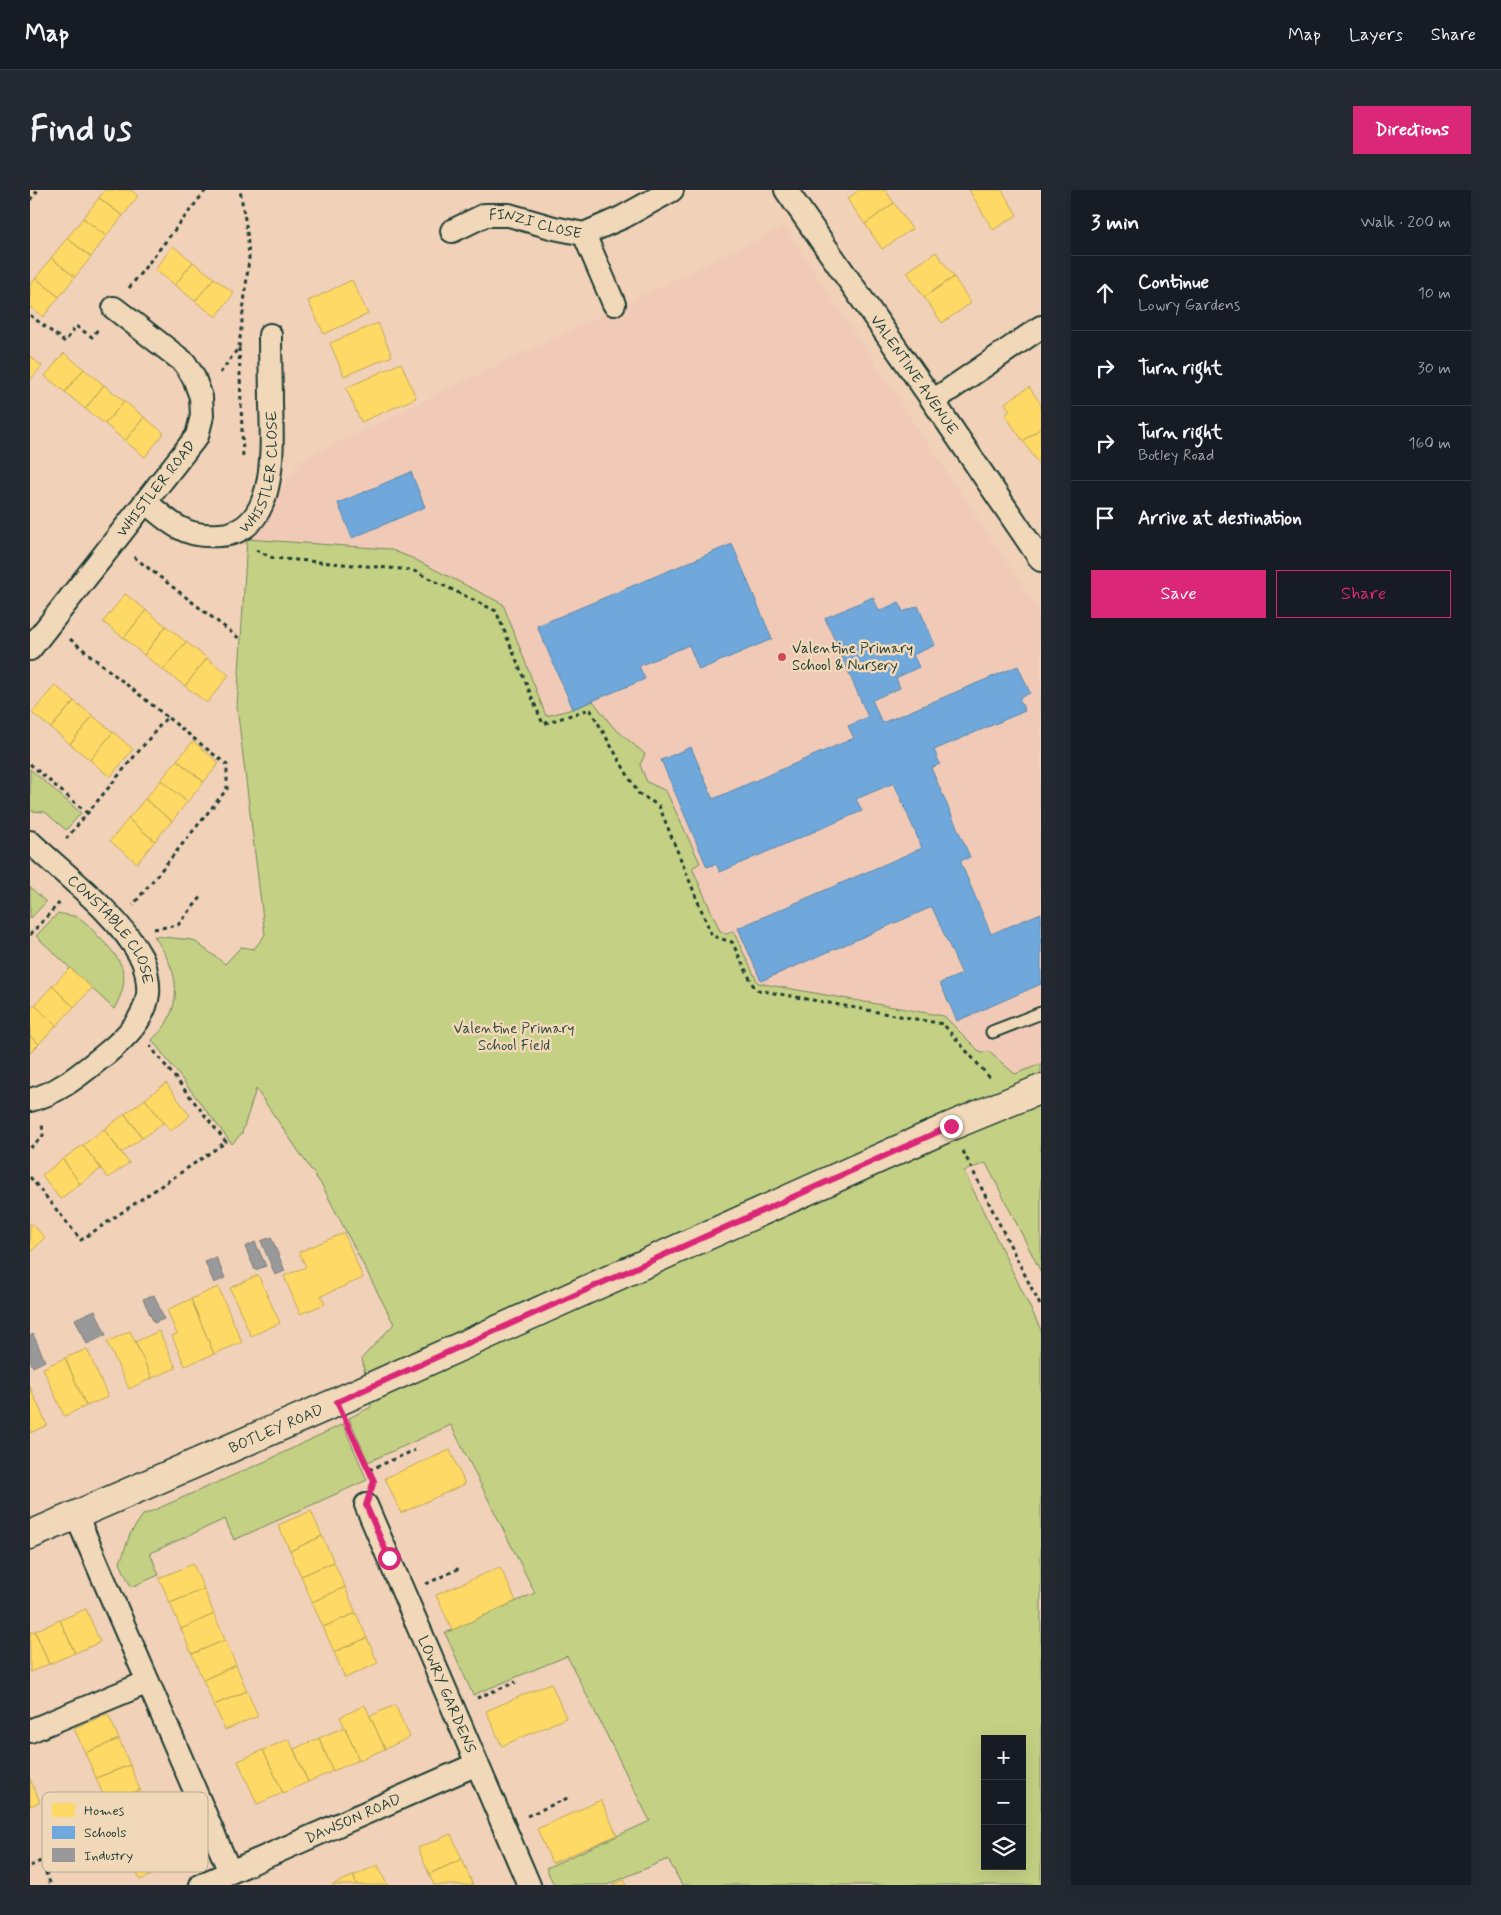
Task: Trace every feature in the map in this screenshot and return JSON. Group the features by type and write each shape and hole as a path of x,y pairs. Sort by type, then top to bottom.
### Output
{"main road":[{"name":"BOTLEY ROAD","path":"30,1535 337,1402 951,1126 1041,1089"}],"street":[{"name":"FINZI CLOSE","path":"452,231 485,215 509,215 554,228 584,234 623,217 672,190"},
{"name":"VALENTINE AVENUE","path":"786,190 1041,560"},
{"path":"584,234 614,304"},
{"name":"WHISTLER ROAD","path":"30,650 197,436 202,416 201,397 194,378 185,363 114,308"},
{"path":"933,401 1041,327"},
{"name":"WHISTLER CLOSE","path":"146,503 180,528 202,536 234,534 247,525 260,507 268,487 272,445 270,335"},
{"name":"CONSTABLE CLOSE","path":"30,842 77,885 120,929 142,959 148,994 142,1012 134,1026 117,1045 71,1082 39,1098 30,1100"},
{"name":"LOWRY GARDENS","path":"366,1505 529,1885"},
{"path":"76,1515 195,1792"},
{"path":"30,1731 148,1682"},
{"name":"DAWSON ROAD","path":"201,1885 477,1764"},
{"path":"208,1821 230,1872"}],"lane":[{"path":"992,1032 1041,1013"}],"path":[{"path":"30,200 38,190"},
{"path":"30,315 65,342 76,326 92,337 206,190"},
{"path":"240,190 248,231 249,258 239,347 243,462"},
{"path":"201,397 239,347"},
{"path":"221,535 273,558 412,570 496,611 543,724 590,709 638,793 659,806 712,936 732,942 753,985 758,990 943,1024 1011,1102"},
{"path":"115,542 240,639"},
{"path":"51,623 227,765 227,789 120,929"},
{"path":"49,860 166,717"},
{"path":"30,764 87,813"},
{"path":"30,935 77,885"},
{"path":"120,929 178,925 203,895"},
{"path":"30,1177 81,1240 226,1142 134,1026"},
{"path":"951,1126 1041,1307"},
{"path":"337,1402 374,1481 366,1505"},
{"path":"369,1470 414,1450"},
{"path":"404,1593 462,1568"},
{"path":"454,1708 516,1682"},
{"path":"503,1826 570,1797"},
{"path":"30,1866 41,1861 42,1863"},
{"path":"46,1872 51,1885"}],"shaded area":[{"name":"Valentine Primary School & Nursery","path":"784,227 1041,614 1041,1064 1006,1078 944,1016 758,983 733,931 727,934 720,931 692,868 699,863 666,791 647,782 640,765 645,754 613,727 593,701 573,709 546,716 503,604 412,558 389,549 247,539 300,461"}],"green space":[{"name":"Valentine Primary School Field","path":"247,539 389,549 412,558 503,604 546,716 573,709 593,701 613,727 645,754 640,765 647,782 666,791 700,863 692,868 720,931 727,934 733,931 758,983 944,1016 981,1053 988,1051 1015,1074 1041,1064 1041,1272 986,1163 964,1171 1041,1330 1041,1885 682,1885 668,1859 607,1885 554,1885 546,1868 650,1821 567,1656 473,1695 445,1633 535,1593 451,1425 368,1462 349,1418 371,1407 362,1358 394,1324 323,1187 256,1089 242,1133 232,1144 152,1040 167,1022 175,999 174,978 171,967 154,936 193,940 225,964 241,947 254,949 265,935 237,707"},
{"path":"30,769 81,813 66,830 45,812 32,811 30,809"},
{"path":"30,887 46,902 30,919"},
{"path":"58,913 75,916 83,921 108,947 120,963 123,970 123,988 114,1009 36,936"},
{"path":"343,1424 367,1480 234,1540 225,1519 150,1553 159,1575 131,1587 120,1563 130,1534 143,1515 266,1461"}],"building: Homes":[{"path":"105,190 131,190 138,196 123,216 99,198"},
{"path":"859,190 885,190 894,203 865,224 847,199"},
{"path":"969,190 1002,190 1017,215 993,230"},
{"path":"99,198 123,216 106,236 83,218"},
{"path":"894,203 912,229 882,249 865,224"},
{"path":"83,218 106,236 91,257 67,238"},
{"path":"67,238 91,257 75,277 51,258"},
{"path":"173,246 193,262 175,285 155,270"},
{"path":"936,252 954,277 924,297 907,272"},
{"path":"51,258 75,277 59,297 36,278"},
{"path":"193,262 214,278 195,301 175,285"},
{"path":"954,277 971,303 942,323 924,297"},
{"path":"36,278 59,297 43,317 30,307 30,285"},
{"path":"214,278 234,293 216,317 195,301"},
{"path":"352,280 368,314 324,334 308,301"},
{"path":"378,323 392,356 344,376 330,343"},
{"path":"64,353 84,369 65,392 45,376"},
{"path":"30,356 42,366 30,380"},
{"path":"401,363 416,398 361,422 346,388"},
{"path":"84,369 104,385 85,409 65,392"},
{"path":"104,385 124,401 105,424 85,409"},
{"path":"1029,387 1041,404 1041,428 1023,441 1005,415 1010,411 1005,403"},
{"path":"124,401 144,417 125,441 105,424"},
{"path":"144,417 164,433 145,457 125,441"},
{"path":"1041,428 1041,465 1040,466 1023,441"},
{"path":"125,594 146,610 124,638 103,622"},
{"path":"146,610 166,626 144,655 124,638"},
{"path":"166,626 186,642 163,670 144,655"},
{"path":"186,642 207,658 185,686 163,670"},
{"path":"207,658 229,675 207,703 185,686"},
{"path":"55,685 74,701 51,728 32,713"},
{"path":"74,701 93,716 70,744 51,728"},
{"path":"93,716 113,732 90,760 70,744"},
{"path":"113,732 133,749 110,777 90,760"},
{"path":"193,741 219,763 204,782 177,760"},
{"path":"177,760 204,782 187,802 161,780"},
{"path":"161,780 187,802 172,821 145,799"},
{"path":"145,799 172,821 155,841 128,819"},
{"path":"128,819 155,841 137,863 110,841"},
{"path":"70,968 92,988 74,1007 52,986"},
{"path":"52,986 74,1007 56,1026 35,1005"},
{"path":"35,1005 56,1026 39,1044 30,1036 30,1009"},
{"path":"30,1036 39,1044 30,1053"},
{"path":"166,1083 190,1116 170,1131 145,1099"},
{"path":"145,1099 163,1123 143,1138 125,1114"},
{"path":"125,1114 142,1138 121,1153 104,1129"},
{"path":"104,1129 129,1163 108,1178 83,1145"},
{"path":"83,1145 101,1169 80,1184 63,1159"},
{"path":"63,1159 80,1184 60,1199 42,1175"},
{"path":"30,1223 45,1237 30,1253"},
{"path":"344,1233 363,1278 321,1296 325,1304 300,1314 284,1276 306,1267 299,1252"},
{"path":"258,1275 280,1323 251,1336 230,1288"},
{"path":"218,1287 242,1342 214,1354 191,1299"},
{"path":"191,1299 214,1354 185,1366 172,1336 177,1334 167,1310"},
{"path":"130,1331 152,1378 129,1389 107,1342"},
{"path":"159,1331 176,1368 152,1378 135,1342"},
{"path":"87,1349 108,1397 86,1406 65,1358"},
{"path":"65,1358 86,1406 64,1416 43,1368"},
{"path":"30,1387 47,1425 30,1433"},
{"path":"450,1450 465,1484 401,1513 385,1478"},
{"path":"311,1511 322,1536 290,1551 278,1525"},
{"path":"322,1536 334,1562 301,1576 290,1551"},
{"path":"334,1562 345,1587 312,1602 301,1576"},
{"path":"193,1564 204,1589 170,1603 159,1578"},
{"path":"500,1567 516,1601 452,1630 436,1595"},
{"path":"345,1587 356,1613 323,1627 312,1602"},
{"path":"204,1589 214,1614 181,1629 170,1603"},
{"path":"86,1609 100,1642 75,1653 60,1620"},
{"path":"356,1613 367,1638 334,1652 323,1627"},
{"path":"214,1614 225,1640 192,1654 181,1629"},
{"path":"60,1620 75,1653 49,1664 35,1631"},
{"path":"35,1631 49,1664 30,1672 30,1633"},
{"path":"367,1638 378,1663 345,1678 334,1652"},
{"path":"225,1640 236,1665 203,1680 192,1654"},
{"path":"236,1665 247,1691 214,1705 203,1680"},
{"path":"551,1683 566,1718 502,1746 486,1711"},
{"path":"247,1691 258,1716 225,1730 214,1705"},
{"path":"365,1705 385,1749 359,1760 340,1717"},
{"path":"395,1705 410,1737 385,1749 370,1716"},
{"path":"108,1714 119,1739 85,1753 74,1728"},
{"path":"345,1727 359,1760 333,1771 319,1738"},
{"path":"319,1738 333,1771 308,1782 294,1749"},
{"path":"119,1739 130,1765 96,1778 85,1753"},
{"path":"289,1739 308,1782 283,1793 263,1750"},
{"path":"263,1750 283,1793 257,1804 238,1761"},
{"path":"130,1765 140,1790 135,1792 102,1792 96,1778"},
{"path":"30,1779 40,1802 30,1806"},
{"path":"601,1800 617,1835 552,1863 537,1829"},
{"path":"451,1834 462,1859 429,1874 418,1848"},
{"path":"462,1859 473,1885 434,1885 429,1874"},
{"path":"378,1865 387,1885 357,1885 353,1876"},
{"path":"136,1872 159,1872 140,1880"},
{"path":"353,1876 357,1885 332,1885"},
{"path":"624,1880 626,1885 612,1885"}],"building: Schools":[{"path":"411,472 425,507 352,538 338,503"},
{"path":"732,544 772,639 699,670 689,645 639,666 645,679 573,709 537,626"},
{"path":"873,597 879,611 899,602 903,612 918,606 935,645 913,655 919,667 896,678 900,688 872,700 882,723 1018,666 1030,693 1019,698 1025,711 934,750 940,764 931,768 970,857 960,861 991,934 1041,913 1041,984 957,1021 940,983 962,974 932,907 761,981 738,928 922,848 894,783 856,799 862,811 720,872 716,864 707,867 661,760 691,747 713,799 854,738 848,726 868,717 825,618"}],"building: Industry":[{"path":"271,1237 285,1271 275,1275 261,1241"},
{"path":"255,1242 266,1266 255,1270 245,1247"},
{"path":"216,1257 225,1278 214,1283 205,1262"},
{"path":"154,1295 164,1319 154,1323 143,1299"},
{"path":"95,1310 106,1335 87,1344 75,1319"},
{"path":"33,1334 45,1361 33,1367 30,1360 30,1336"}],"place":[{"name":"Valentine Primary School & Nursery","path":"782,657"}],"route":[{"path":"389,1558 366,1505 374,1481 337,1402 951,1126"}]}
